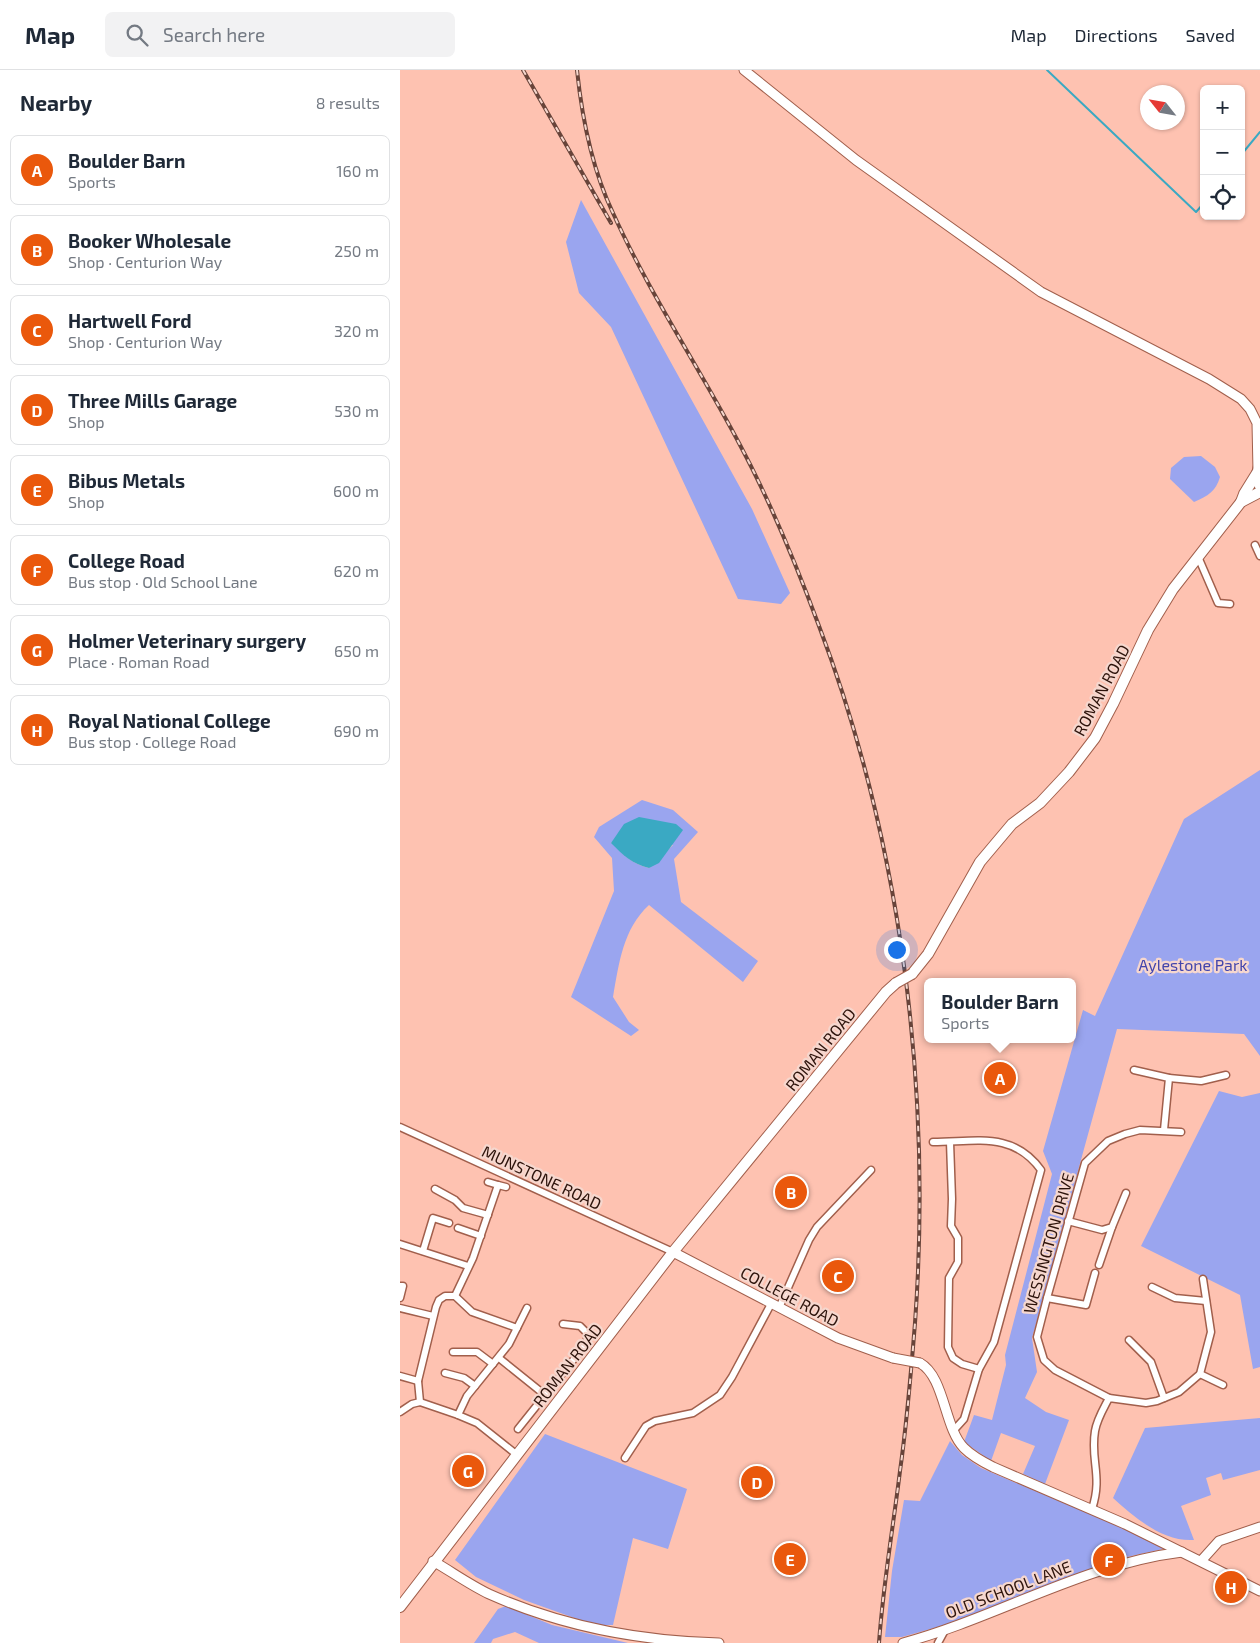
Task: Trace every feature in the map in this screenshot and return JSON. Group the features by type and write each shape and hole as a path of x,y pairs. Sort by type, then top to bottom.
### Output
{"main road":[{"name":"ROMAN ROAD","path":"401,1603 673,1252 880,998 896,983 912,974 928,954 980,862 1012,824 1040,803 1069,772 1095,738 1148,630 1173,589 1241,502 1244,494 1259,474"},
{"name":"ROMAN ROAD","path":"1241,502 1260,492"}],"street":[{"path":"744,70 856,160 1041,292 1209,379 1241,399 1250,409 1256,423 1259,443 1259,474"},
{"path":"1255,546 1260,556"},
{"path":"1198,559 1218,603 1230,604"},
{"path":"1134,1070 1169,1078 1201,1080 1226,1075"},
{"path":"1164,1130 1169,1078"},
{"name":"MUNSTONE ROAD","path":"400,1127 673,1252"},
{"name":"WESSINGTON DRIVE","path":"1181,1132 1140,1130 1125,1134 1108,1141 1085,1163 1037,1337 1044,1360 1055,1370 1109,1398 1146,1403 1179,1392 1200,1374"},
{"path":"933,1142 998,1141 1019,1148 1033,1158 1041,1170 994,1342 979,1369 964,1419 954,1430"},
{"path":"950,1142 951,1226 958,1238 958,1262 949,1278 948,1347 953,1358 962,1364 979,1369"},
{"path":"625,1458 646,1426 655,1421 693,1413 720,1395 775,1306 817,1227 871,1170"},
{"path":"488,1182 506,1188"},
{"path":"455,1296 473,1258 498,1185"},
{"path":"435,1189 455,1200 464,1208 488,1216"},
{"path":"1099,1265 1126,1192"},
{"path":"423,1251 433,1218 449,1223"},
{"path":"1068,1222 1102,1230 1112,1227"},
{"path":"458,1228 481,1236"},
{"path":"400,1244 468,1266"},
{"name":"COLLEGE ROAD","path":"673,1252 838,1338 893,1358 920,1363 926,1367 936,1384 954,1430 964,1448 984,1463 1092,1509 1202,1561 1260,1591"},
{"path":"1047,1298 1086,1306 1095,1272"},
{"path":"1203,1279 1212,1332 1200,1374 1223,1385"},
{"path":"400,1286 403,1286 400,1298"},
{"path":"1152,1287 1175,1298 1206,1301"},
{"path":"420,1402 418,1381 433,1316 439,1300 445,1296 455,1296 472,1312 517,1328"},
{"path":"400,1308 433,1316"},
{"path":"458,1415 460,1408 475,1386 499,1358 527,1308"},
{"path":"518,1429 586,1344 588,1334 580,1326 564,1324"},
{"path":"1130,1340 1150,1362 1164,1398"},
{"path":"453,1352 477,1352 493,1364"},
{"path":"499,1358 545,1396"},
{"path":"445,1373 464,1378 475,1386"},
{"path":"400,1376 418,1381"},
{"path":"1092,1509 1098,1485 1094,1448 1095,1429 1109,1398"},
{"path":"400,1412 420,1402 458,1415 477,1423 516,1454"},
{"path":"1202,1561 1219,1541 1260,1528"},
{"name":"OLD SCHOOL LANE","path":"905,1643 945,1630 1111,1566 1182,1552"},
{"path":"433,1561 487,1593 562,1621 599,1631 648,1639 719,1643"},
{"path":"938,1643 945,1630"}],"green space":[{"path":"581,200 752,509 790,593 781,604 738,599 611,327 579,293 566,242"},
{"path":"1201,456 1215,467 1220,477 1211,492 1194,502 1170,479 1171,468 1184,457"},
{"name":"Aylestone Park","path":"1260,770 1260,1056 1244,1034 1117,1029 1032,1338 1037,1372 1025,1398 1046,1412 1069,1420 1045,1484 1023,1474 1035,1446 1001,1433 991,1461 964,1442 974,1415 992,1420 1006,1365 1005,1355 1052,1174 1043,1151 1074,1043 1076,1043 1076,1035 1083,1010 1095,1016 1184,819"},
{"path":"642,800 673,810 698,832 674,859 681,902 758,961 743,982 649,905 640,914 628,936 620,959 613,997 629,1022 639,1030 631,1036 571,997 614,891 612,858 594,837 599,827","holes":["611,842 673,845 649,868 624,855"]},
{"path":"1219,1091 1242,1097 1260,1093 1260,1367 1253,1369 1240,1295 1141,1246"},
{"path":"1260,1418 1260,1470 1223,1480 1221,1473 1206,1478 1211,1495 1181,1506 1194,1540 1183,1540 1161,1533 1140,1521 1113,1498 1145,1428"},
{"path":"545,1434 687,1489 668,1549 633,1538 613,1625 594,1625 524,1600 476,1577 455,1560"},
{"path":"950,1441 962,1455 981,1468 1163,1545 1163,1549 1118,1559 945,1625 902,1637 885,1637 892,1571 904,1500 920,1501"},
{"path":"506,1606 552,1625 628,1643 539,1643 515,1632 493,1639 491,1643 474,1643 498,1609"}],"shaded area":[{"path":"639,817 676,824 683,830 659,863 649,868 633,861 611,843 624,824"}],"waterway":[{"path":"1047,70 1196,212 1200,208"},
{"path":"1245,150 1260,132"}],"railway":[{"path":"523,70 611,223"},
{"path":"577,70 589,143 606,196 642,272 724,416 762,489 819,626 848,709 871,795 890,882 904,970 914,1058 919,1147 919,1235 909,1397 879,1643"}],"place":[{"name":"Boulder Barn","path":"1000,1078"},
{"name":"Booker Wholesale","path":"791,1192"},
{"name":"Hartwell Ford","path":"838,1276"},
{"name":"Holmer Veterinary surgery","path":"468,1471"},
{"name":"Three Mills Garage","path":"757,1482"},
{"name":"Bibus Metals","path":"790,1559"},
{"name":"College Road","path":"1109,1560"},
{"name":"Royal National College","path":"1231,1587"}]}
